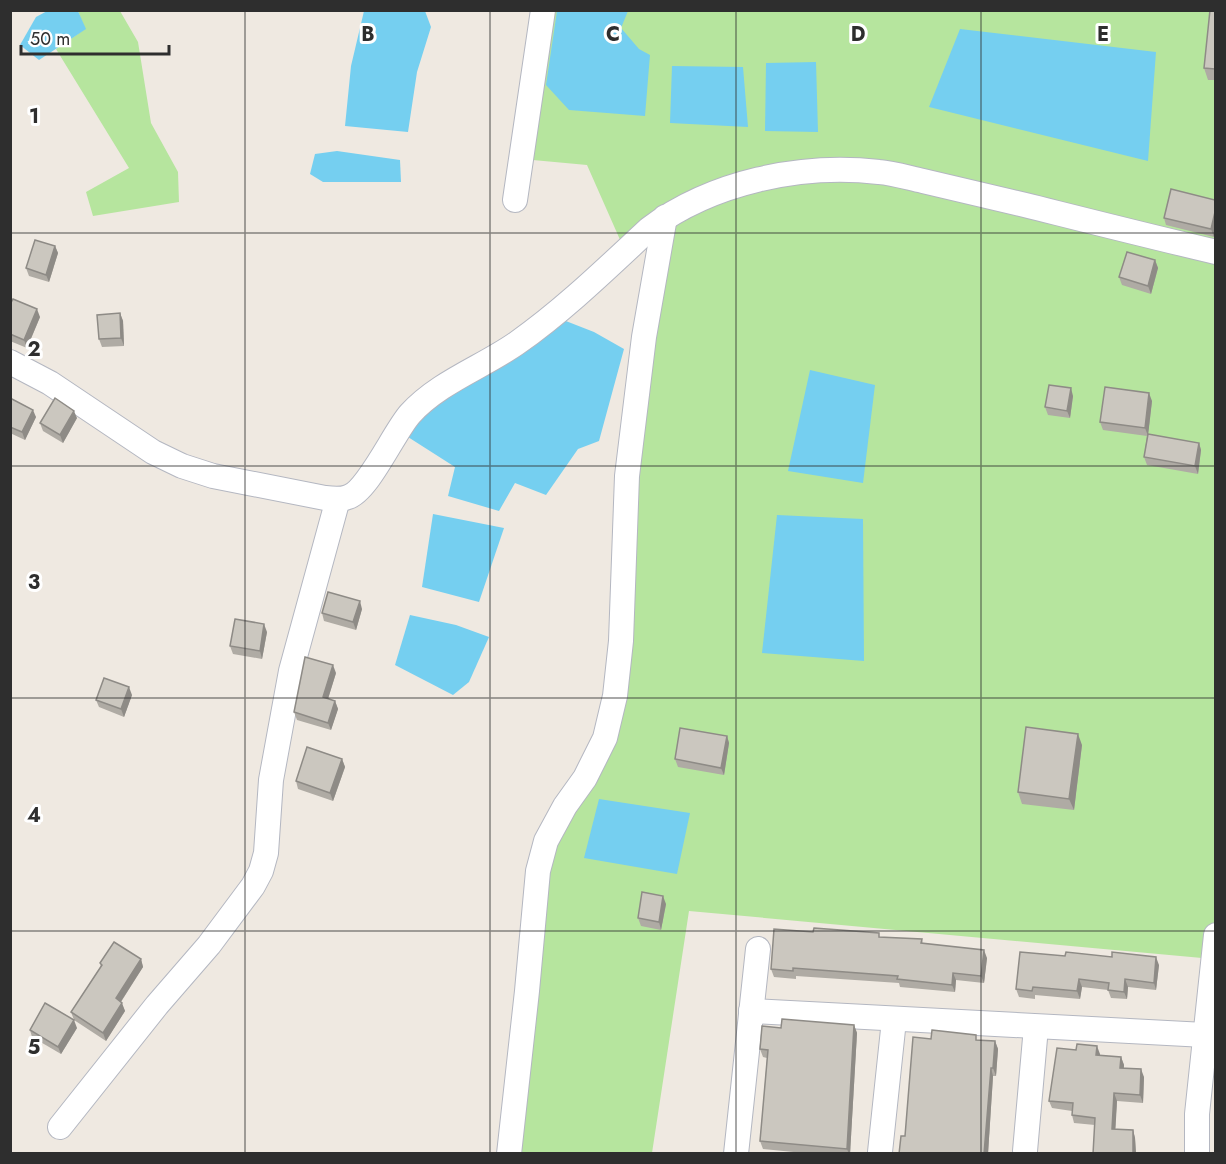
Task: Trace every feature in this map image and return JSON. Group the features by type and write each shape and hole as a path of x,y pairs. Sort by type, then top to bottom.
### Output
{"street":[{"path":"516,200 543,10"},
{"path":"10,362 50,383 153,452 182,466 213,476 338,499 350,497 361,488 397,430 430,396 526,336 665,217 722,192 767,178 810,171 844,169 881,172 1215,252"},
{"path":"509,1154 538,871 546,841 565,806 585,778 605,738 615,696 621,641 627,476 644,337 665,217"},
{"path":"60,1127 156,1005 209,945 253,886 261,871 266,852 271,780 291,671 338,499"},
{"path":"1197,1154 1197,1114 1215,934"},
{"path":"736,1154 758,949"},
{"path":"751,1011 1205,1035"},
{"path":"880,1152 894,1020"},
{"path":"1025,1151 1036,1027"}],"green space":[{"path":"78,11 120,11 138,42 151,123 178,172 179,202 93,216 86,192 129,168 56,49 85,29"},
{"path":"543,11 1215,11 1216,934 1213,959 689,911 652,1153 509,1154 538,871 605,738 665,218 625,251 587,165 522,159"}],"water":[{"path":"49,10 78,11 86,29 39,60 20,45 36,17"},
{"path":"364,11 425,11 431,27 417,72 408,132 345,126 351,66"},
{"path":"557,11 628,11 621,28 639,49 650,55 645,116 569,110 546,85"},
{"path":"960,29 1156,52 1148,161 929,107"},
{"path":"816,62 818,132 765,131 766,63"},
{"path":"672,66 743,67 748,127 670,123"},
{"path":"337,151 400,160 401,182 323,182 310,174 315,154"},
{"path":"553,316 594,332 624,349 599,441 578,449 546,495 515,483 499,511 448,496 455,467 397,430"},
{"path":"810,370 875,385 863,483 788,471"},
{"path":"433,514 504,528 479,602 422,587"},
{"path":"777,515 863,519 864,661 762,653"},
{"path":"410,615 456,625 489,637 469,682 453,695 395,665"},
{"path":"599,799 690,813 677,874 584,858"}],"building":[{"path":"1210,10 1215,10 1215,69 1204,68"},
{"path":"1171,189 1215,200 1211,229 1164,218"},
{"path":"35,240 55,246 46,275 26,268"},
{"path":"1127,252 1155,260 1148,286 1119,277"},
{"path":"13,299 37,309 24,340 10,334 10,304"},
{"path":"120,313 121,338 99,339 97,315"},
{"path":"1049,385 1071,388 1067,411 1045,407"},
{"path":"1105,387 1149,393 1145,428 1100,422"},
{"path":"10,398 33,410 22,432 10,427"},
{"path":"55,398 74,411 60,435 40,423"},
{"path":"1148,434 1199,443 1195,466 1144,457"},
{"path":"328,592 360,601 353,622 322,613"},
{"path":"235,619 264,624 260,651 230,646"},
{"path":"305,657 333,665 323,697 335,701 328,723 294,712"},
{"path":"104,678 129,687 121,709 96,700"},
{"path":"1026,727 1078,734 1069,799 1018,792"},
{"path":"680,728 727,736 721,768 675,759"},
{"path":"307,747 342,759 330,793 296,781"},
{"path":"642,892 663,896 659,922 638,918"},
{"path":"814,928 879,933 879,937 922,939 921,943 984,950 981,976 953,973 952,985 897,979 898,976 793,968 793,971 771,969 774,929 813,932"},
{"path":"114,942 141,959 116,998 122,1003 103,1033 71,1012 102,965 100,963"},
{"path":"1020,952 1065,956 1066,952 1112,957 1112,952 1156,957 1154,983 1125,979 1124,992 1108,990 1109,983 1079,979 1077,991 1033,987 1032,991 1016,989"},
{"path":"45,1003 74,1020 58,1047 30,1030"},
{"path":"782,1019 854,1025 847,1149 760,1141 768,1050 760,1049 762,1026 781,1028"},
{"path":"932,1030 976,1035 976,1040 995,1041 984,1154 899,1154 901,1136 905,1136 913,1037 931,1039"},
{"path":"1077,1044 1097,1046 1096,1055 1121,1057 1120,1068 1141,1069 1140,1095 1114,1093 1112,1129 1133,1130 1133,1154 1093,1154 1095,1118 1072,1115 1073,1103 1049,1101 1057,1048 1076,1050"}]}
